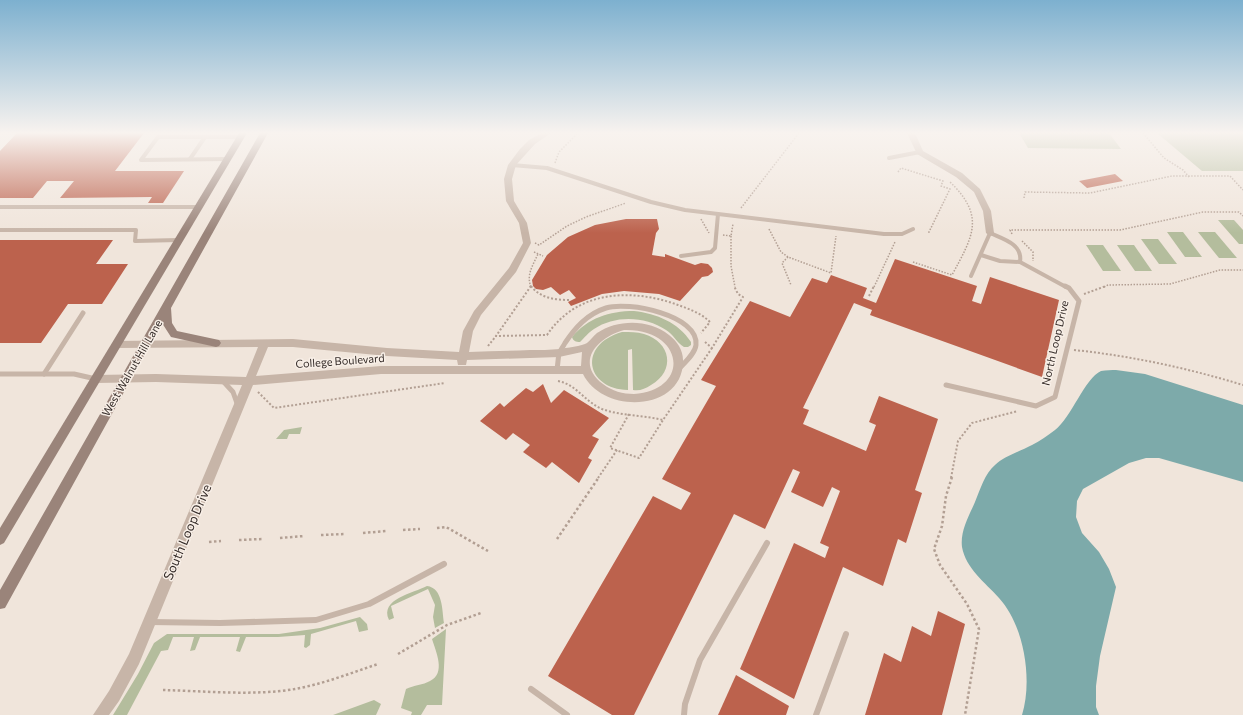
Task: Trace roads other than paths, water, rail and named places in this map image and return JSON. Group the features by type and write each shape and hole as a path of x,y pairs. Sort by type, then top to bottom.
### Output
{"main road":[{"path":"0,539 224,166"},
{"name":"West Walnut Hill Lane","path":"0,603 245,166"},
{"path":"166,308 167,324 174,334 186,338 216,343"}],"street":[{"path":"460,370 468,331 477,313 513,270 527,243 523,223 510,201 508,179 512,166"},
{"path":"945,166 960,175 977,191 988,211 990,233"},
{"path":"626,326 645,327 666,337 675,347 679,358 678,370 672,381 662,390 648,396 633,399 617,397 603,391 592,381 586,370 585,358 589,347 598,337 610,330 626,326"},
{"name":"South Loop Drive","path":"100,715 114,696 134,659 239,409 265,343"},
{"name":"College Boulevard","path":"116,344 293,343 387,352 463,356 559,353 589,347"},
{"name":"College Boulevard","path":"96,379 250,381 381,370 586,370"}],"lane":[{"path":"536,166 552,169 652,203 685,210 895,234 902,234 913,229"},
{"path":"0,207 199,207"},
{"path":"681,256 710,252 715,248 718,214"},
{"path":"0,230 136,230 135,241 179,240"},
{"path":"971,276 990,233 1014,244 1021,251 1022,256 1020,262 1011,264 1000,262 981,255"},
{"name":"North Loop Drive","path":"946,385 1036,406 1054,397 1079,301 1069,288 1020,262"},
{"path":"558,369 559,353 575,328 588,317 606,308 623,306 645,308 672,316 691,331 696,344 694,351 678,370"},
{"path":"44,374 84,313"},
{"path":"0,374 74,374 96,379"},
{"path":"222,380 233,392 239,409"},
{"path":"684,715 685,704 700,660 767,543"},
{"path":"149,622 220,623 316,620 369,604 444,564"},
{"path":"816,715 846,634"},
{"path":"531,689 567,715"}],"water":[{"path":"1116,370 1145,374 1243,405 1243,482 1159,458 1146,458 1129,463 1083,489 1077,501 1076,517 1082,533 1099,552 1109,569 1116,587 1100,656 1096,686 1096,707 1099,715 1022,715 1027,686 1026,670 1024,654 1015,623 1008,609 972,569 964,555 962,535 983,482 991,468 1003,459 1044,438 1055,430 1067,417 1089,381 1095,375 1101,371"}]}
